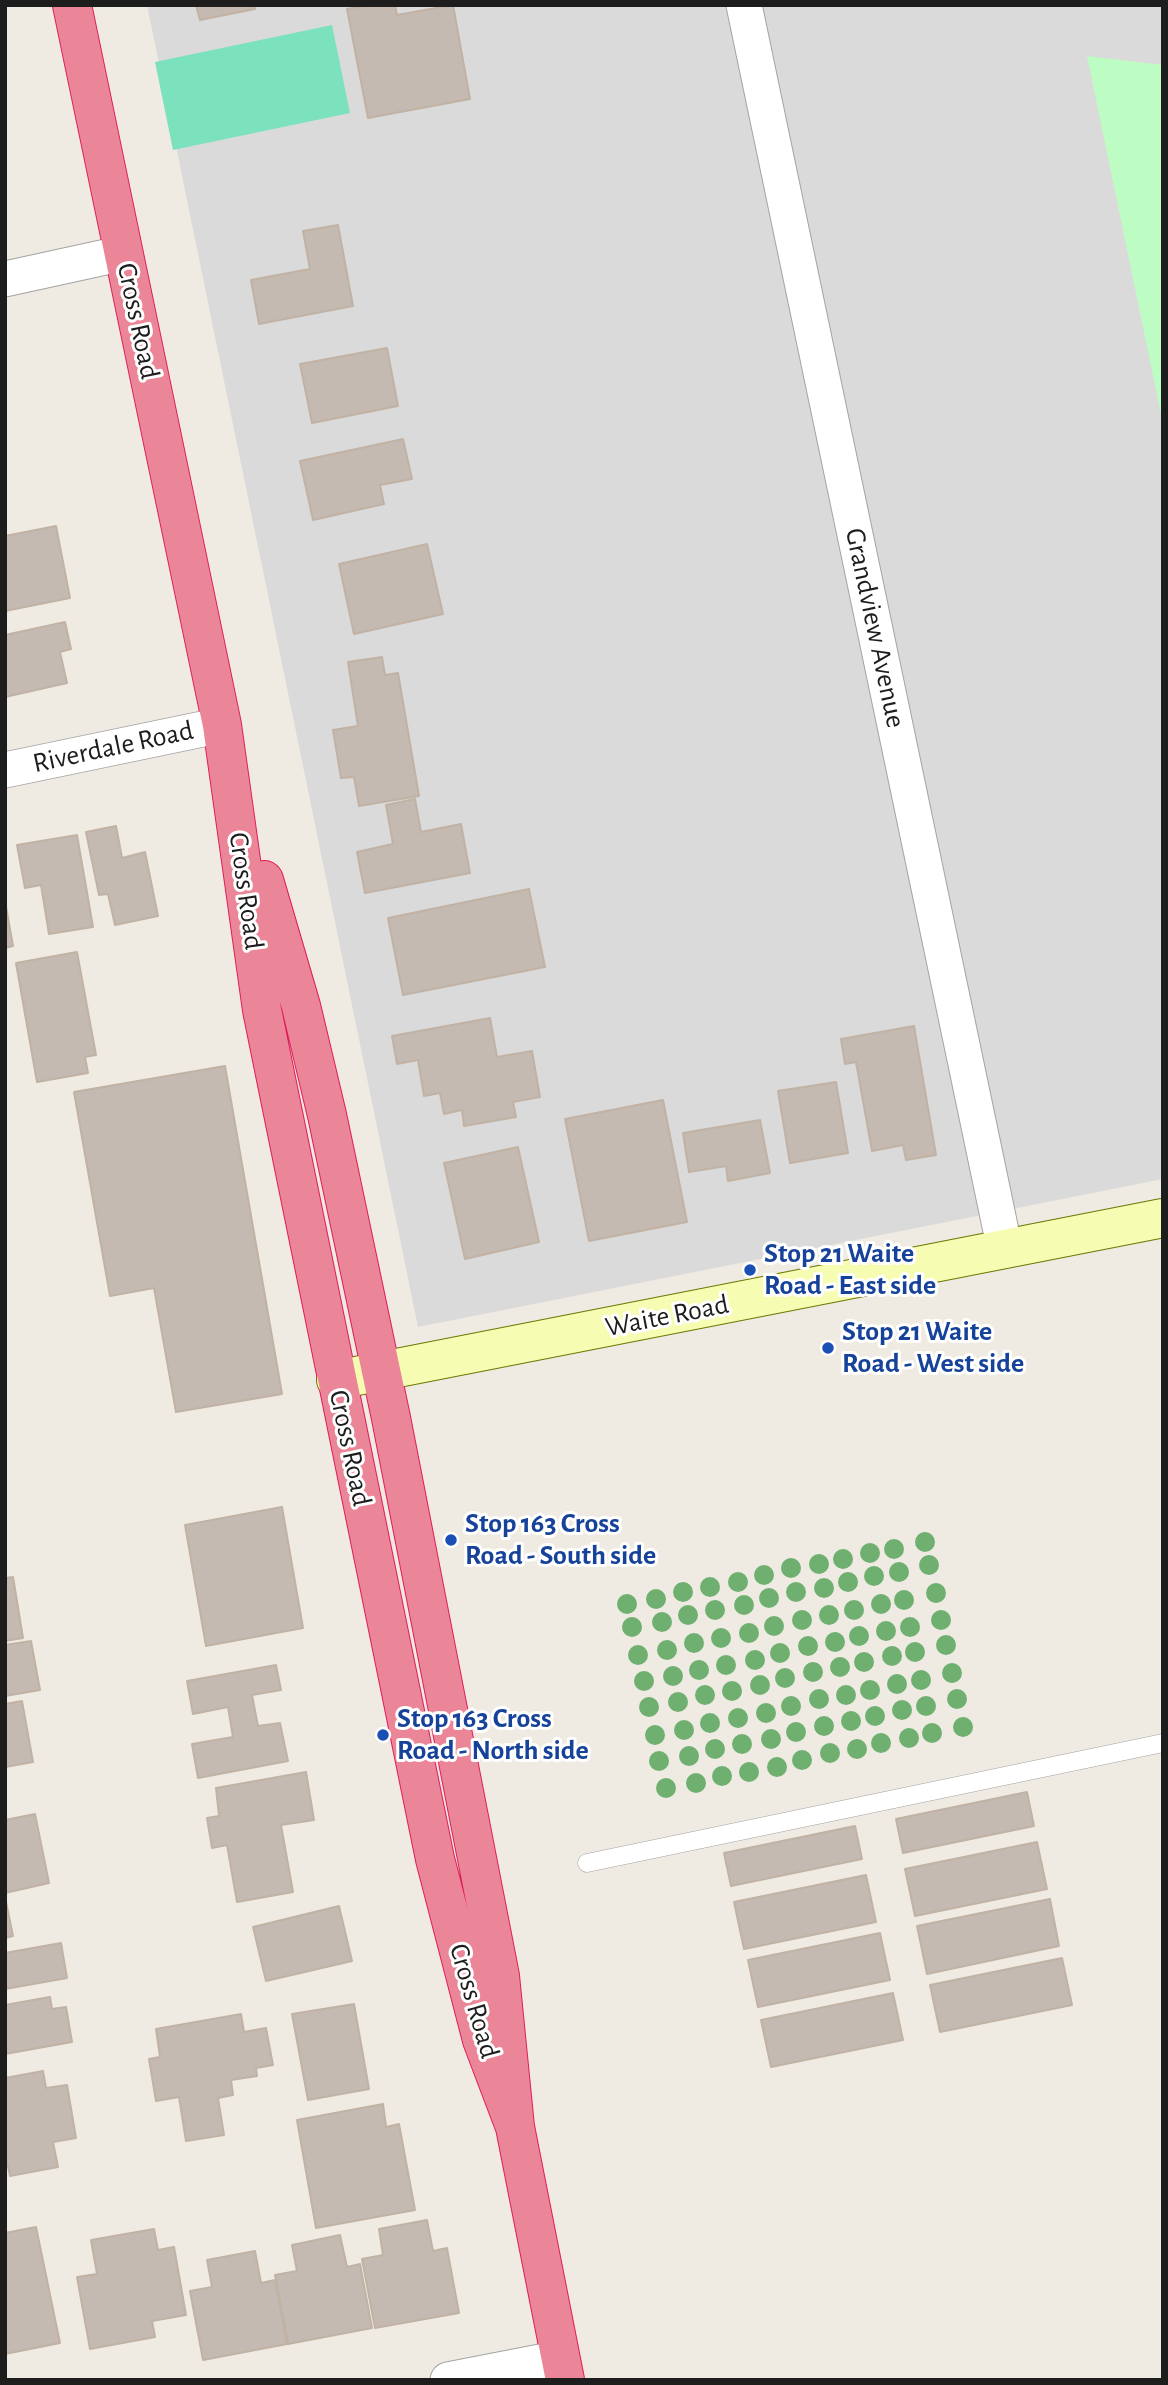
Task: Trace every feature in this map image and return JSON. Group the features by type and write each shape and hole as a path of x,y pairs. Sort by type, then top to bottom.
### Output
{"highway":[{"name":"Cross Road","path":"72,5 225,742 262,1010 435,1859 482,2040 514,2127"},
{"name":"Cross Road","path":"225,742 307,1033 381,1372 500,1976 514,2127 563,2369"}],"street":[{"name":"Grandview Avenue","path":"744,5 1004,1250"},
{"path":"5,279 124,253"},
{"name":"Riverdale Road","path":"5,770 225,742"},
{"name":"Waite Road","path":"336,1380 1163,1218"},
{"path":"448,2380 563,2369"}],"lane":[{"path":"587,1863 1163,1743"}],"shaded area":[{"path":"147,5 1163,5 1163,1179 418,1327"}],"green space":[{"path":"332,25 350,113 173,150 155,62"},
{"path":"1087,56 1163,65 1163,424"}],"building":[{"path":"196,5 254,5 255,9 200,20"},
{"path":"369,5 395,5 397,15 453,5 470,99 368,118 347,9"},
{"path":"338,225 353,306 259,324 251,280 310,269 303,231"},
{"path":"387,348 398,406 312,423 300,364"},
{"path":"403,439 412,479 380,485 384,504 313,520 300,461"},
{"path":"56,526 70,598 5,611 5,536"},
{"path":"427,544 443,614 354,634 339,564"},
{"path":"65,622 71,649 60,652 67,683 5,697 5,635"},
{"path":"382,657 385,675 398,673 419,796 359,806 354,777 341,778 333,730 358,726 348,662"},
{"path":"415,799 421,832 461,824 470,873 365,893 357,852 393,844 386,805"},
{"path":"116,826 122,858 145,852 158,916 115,925 108,894 99,895 86,832"},
{"path":"77,835 93,927 49,934 41,885 25,888 17,845"},
{"path":"529,889 545,967 403,995 388,918"},
{"path":"5,901 13,946 5,948"},
{"path":"77,952 96,1055 85,1057 88,1073 37,1082 16,963"},
{"path":"490,1018 497,1057 532,1051 540,1097 513,1102 516,1117 464,1126 462,1110 444,1114 440,1093 424,1096 418,1060 397,1064 392,1036"},
{"path":"914,1026 936,1155 906,1160 903,1145 872,1151 856,1062 845,1064 841,1039"},
{"path":"225,1066 282,1394 176,1412 154,1288 110,1296 74,1092"},
{"path":"836,1082 848,1153 790,1163 778,1091"},
{"path":"663,1100 687,1222 589,1241 565,1119"},
{"path":"760,1120 770,1173 728,1181 726,1166 689,1172 683,1133"},
{"path":"518,1147 539,1242 465,1259 444,1163"},
{"path":"282,1507 303,1628 206,1646 185,1525"},
{"path":"13,1577 23,1638 5,1641 5,1578"},
{"path":"31,1641 40,1690 5,1696 5,1645"},
{"path":"276,1665 281,1690 252,1695 258,1726 280,1723 288,1761 198,1778 192,1744 233,1737 228,1707 193,1714 187,1681"},
{"path":"22,1701 33,1762 5,1767 5,1704"},
{"path":"306,1772 314,1820 281,1825 293,1892 237,1902 227,1845 212,1848 207,1818 219,1816 216,1788"},
{"path":"1027,1792 1034,1826 903,1853 896,1819"},
{"path":"35,1814 49,1883 5,1893 5,1820"},
{"path":"855,1826 862,1859 731,1886 724,1853"},
{"path":"1037,1842 1047,1889 915,1916 905,1869"},
{"path":"866,1875 876,1922 744,1949 734,1902"},
{"path":"5,1897 13,1936 5,1938"},
{"path":"1050,1899 1059,1946 927,1974 917,1926"},
{"path":"339,1906 352,1961 266,1981 253,1927"},
{"path":"880,1933 890,1980 758,2007 748,1960"},
{"path":"61,1943 67,1978 5,1989 5,1953"},
{"path":"1062,1958 1072,2005 940,2032 930,1985"},
{"path":"893,1993 903,2040 771,2067 761,2020"},
{"path":"50,1997 52,2009 66,2007 72,2042 5,2054 5,2005"},
{"path":"354,2004 369,2089 308,2100 292,2014"},
{"path":"241,2014 244,2032 266,2028 273,2065 256,2068 257,2076 231,2080 233,2095 218,2098 224,2135 186,2141 179,2097 156,2101 149,2059 160,2057 156,2029"},
{"path":"43,2071 46,2088 67,2085 76,2138 53,2142 58,2167 10,2176 8,2166 5,2167 5,2078"},
{"path":"383,2104 386,2127 399,2124 415,2210 316,2228 297,2120"},
{"path":"427,2220 433,2251 447,2248 459,2313 375,2328 362,2259 383,2255 379,2229"},
{"path":"36,2227 60,2343 5,2354 5,2233"},
{"path":"154,2229 158,2250 174,2247 186,2315 152,2321 155,2337 90,2349 77,2277 97,2274 91,2240"},
{"path":"340,2235 347,2267 360,2264 372,2328 288,2344 275,2275 297,2271 292,2245"},
{"path":"255,2251 261,2283 275,2280 287,2344 203,2360 190,2291 212,2287 207,2260"}],"place":[{"name":"Stop 21 Waite Road - East side","path":"750,1270"},
{"name":"Stop 21 Waite Road - West side","path":"828,1348"},
{"name":"Stop 163 Cross Road - South side","path":"451,1540"},
{"name":"Stop 163 Cross Road - North side","path":"383,1735"}]}
